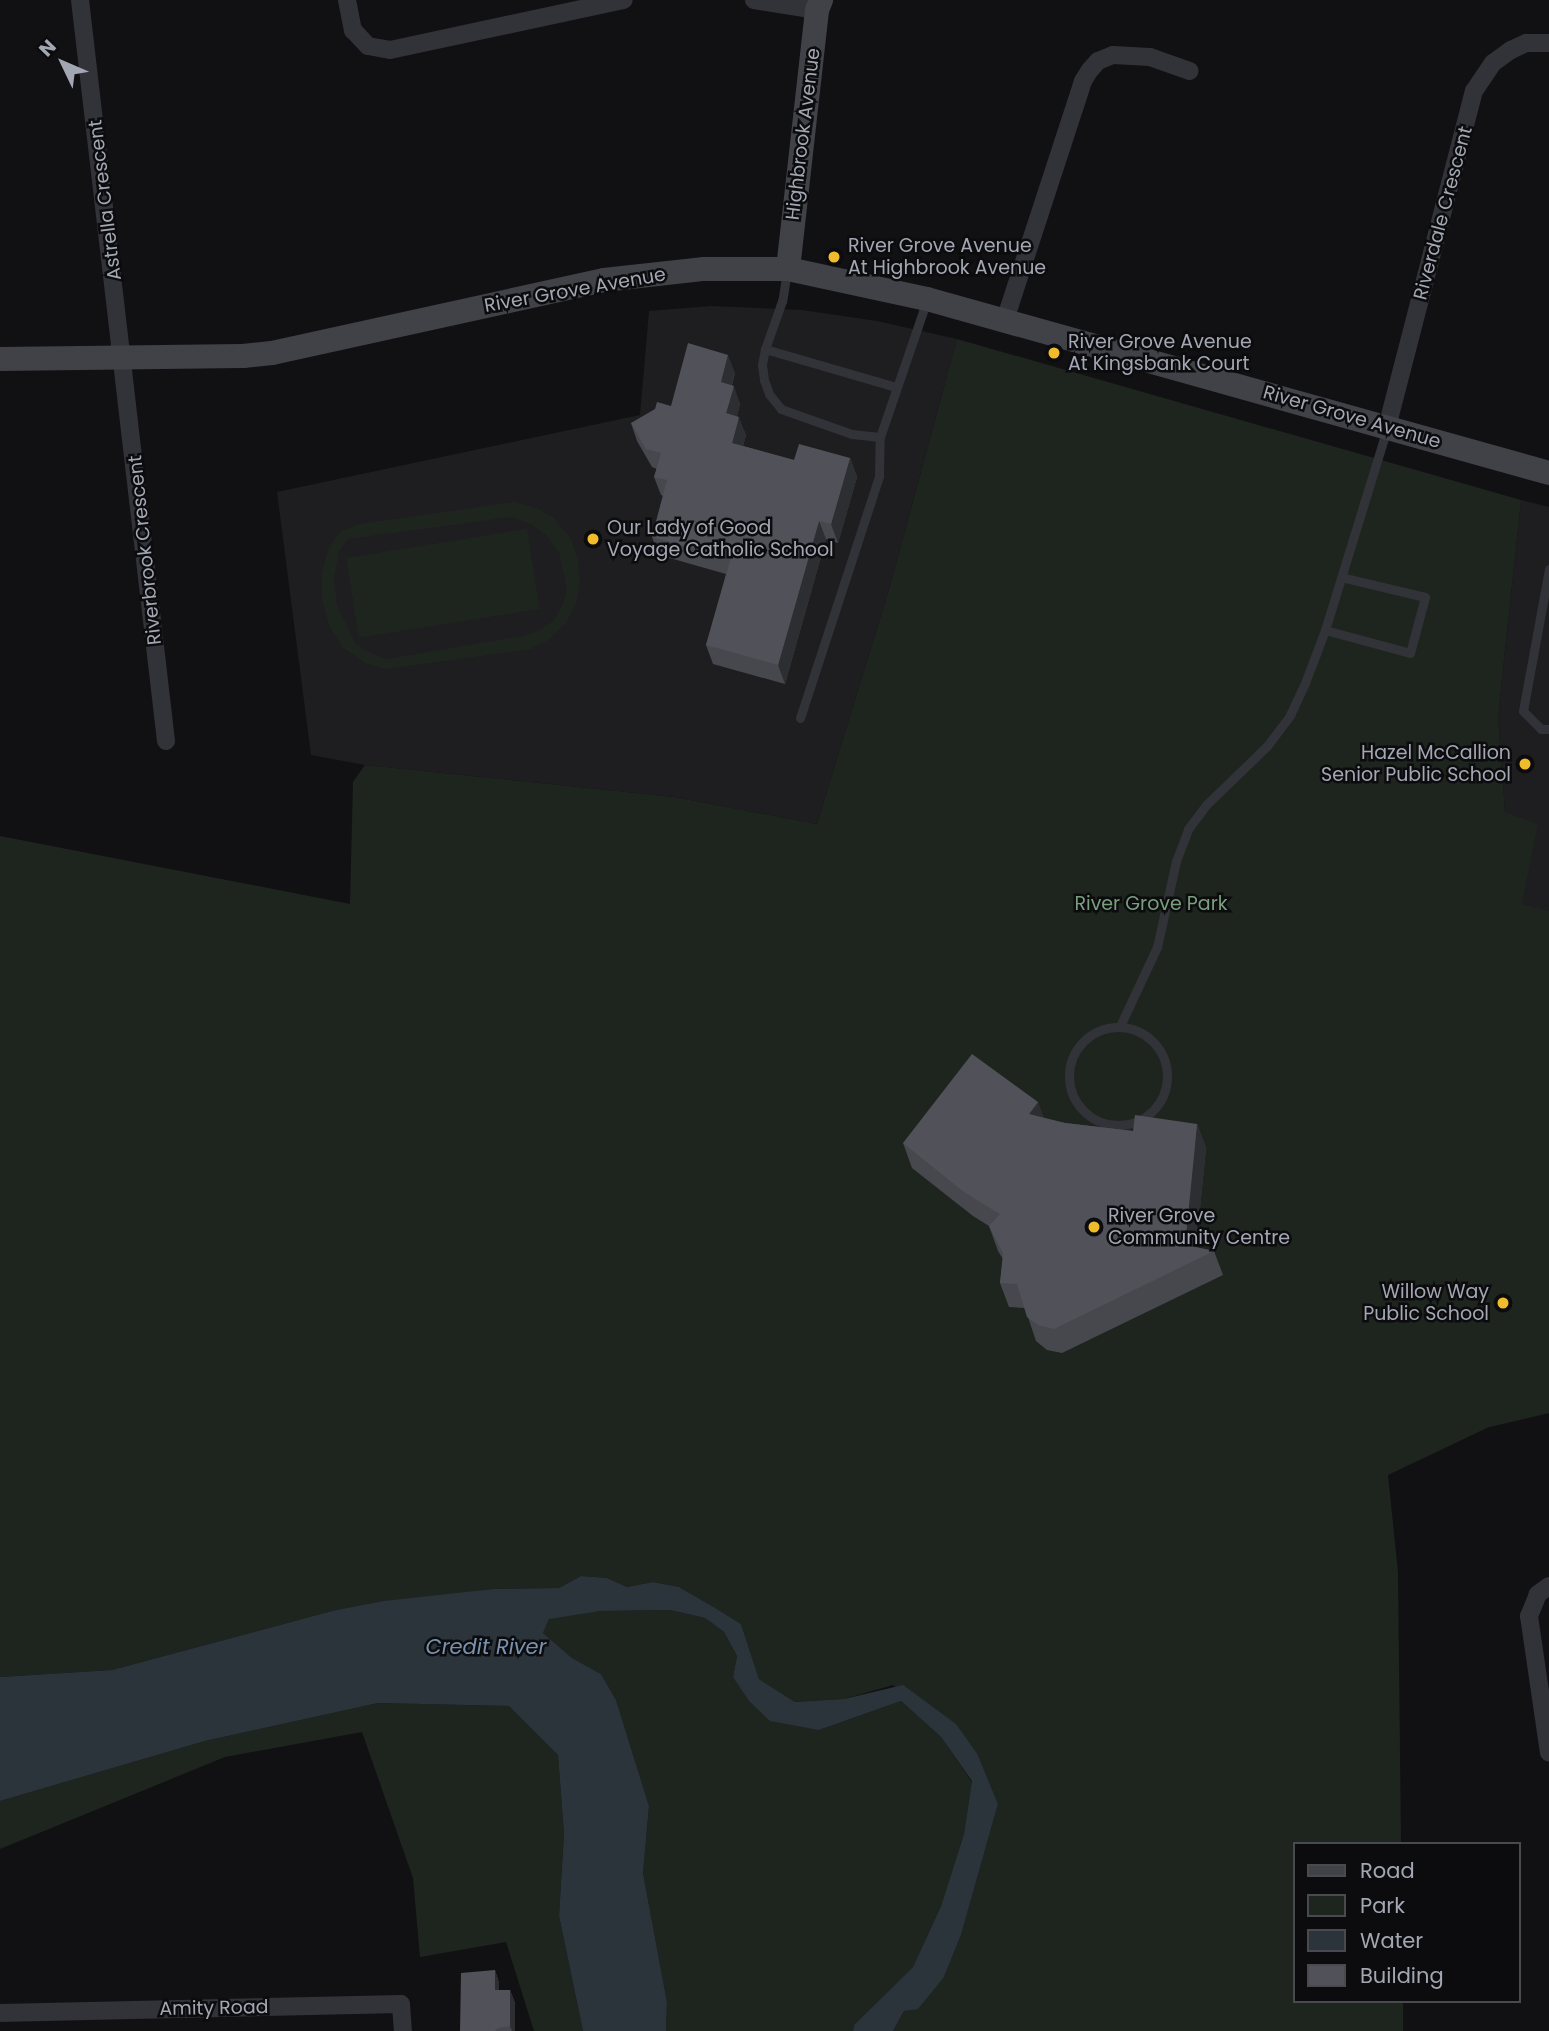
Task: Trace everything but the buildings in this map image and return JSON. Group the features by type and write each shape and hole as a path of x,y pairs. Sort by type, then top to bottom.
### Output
{"street":[{"name":"Astrella Crescent","path":"80,0 124,358"},
{"path":"347,0 353,30 368,46 390,50 624,0"},
{"path":"754,0 819,5"},
{"name":"Highbrook Avenue","path":"788,269 819,5"},
{"name":"Riverdale Crescent","path":"1387,427 1474,91 1493,63 1511,50 1526,43 1549,43"},
{"path":"1005,320 1083,81 1090,70 1098,61 1113,55 1150,57 1190,71"},
{"name":"River Grove Avenue","path":"0,359 272,353 604,281 705,269 788,269 927,299 1549,472"},
{"name":"Riverbrook Crescent","path":"124,358 166,741"},
{"path":"1549,1586 1538,1594 1529,1616 1549,1752"},
{"name":"Amity Road","path":"0,2013 401,2004 403,2031"}],"lane":[{"path":"788,269 782,301 762,365 769,394 781,409 852,433 880,437"},
{"path":"800,719 879,475 880,437 927,299"},
{"path":"765,349 896,387"},
{"path":"1120,1026 1157,947 1175,861 1188,829 1207,804 1267,746 1290,715 1325,630 1387,427"},
{"path":"1549,569 1523,711 1541,729 1549,729"},
{"path":"1325,630 1410,653 1425,597 1341,577"},
{"path":"1120,1026 1134,1028 1156,1044 1165,1061 1168,1077 1155,1109 1135,1122 1111,1125 1089,1116 1076,1102 1070,1089 1070,1060 1096,1031 1120,1026"}],"shaded area":[{"name":"Our Lady of Good Voyage Catholic School","path":"711,306 802,310 877,321 957,339 890,586 817,824 674,797 365,765 311,755 277,492 640,415 649,311"},
{"path":"1521,500 1549,507 1549,1413 1490,1427 1505,812 1498,717"}],"green space":[{"name":"River Grove Park","path":"957,339 1521,500 1498,717 1505,812 1538,824 1522,904 1549,911 1549,1413 1489,1427 1388,1475 1398,1572 1401,1842 1294,1842 1294,2003 1403,2003 1403,2031 893,2031 904,2011 944,1977 961,1935 998,1804 978,1755 893,1685 844,1699 795,1702 759,1679 741,1624 679,1587 653,1582 627,1587 607,1578 581,1576 559,1588 492,1589 332,1611 112,1670 0,1677 0,836 350,904 353,782 365,765 674,797 817,824 890,586"},
{"path":"514,502 537,508 556,520 571,539 578,561 580,582 576,604 566,623 550,639 531,649 386,669 367,664 343,648 329,625 322,599 322,573 329,547 341,531 359,524","holes":["512,517 531,524 547,536 559,553 567,590 553,621 539,631 387,659 355,643 337,605 334,578 339,551 348,539"]},
{"path":"527,529 540,609 359,638 346,558"},
{"path":"670,1610 705,1618 724,1632 737,1656 733,1677 819,1730 901,1701 941,1737 972,1782 964,1834 941,1906 913,1967 854,2025 853,2031 666,2031 667,2002 643,1873 649,1806 616,1700 601,1674 572,1658 543,1633 549,1619 561,1615 600,1611"},
{"path":"378,1703 509,1706 558,1755 564,1834 559,1916 583,2031 534,2031 506,1942 420,1957 413,1878 362,1732 225,1757 0,1849 0,1801 205,1741"}],"water":[{"name":"Credit River","path":"581,1576 607,1578 627,1587 653,1582 679,1587 715,1608 741,1624 759,1679 795,1702 844,1699 903,1685 956,1724 978,1755 998,1804 961,1935 944,1977 918,2009 904,2011 893,2031 853,2031 854,2025 913,1967 941,1906 964,1834 972,1781 941,1737 901,1701 819,1730 770,1721 749,1701 733,1677 737,1656 724,1632 705,1618 670,1610 600,1611 549,1619 543,1633 572,1658 601,1674 616,1700 649,1806 643,1873 667,2002 666,2031 583,2031 559,1916 564,1834 558,1755 509,1706 378,1703 205,1741 0,1801 0,1677 112,1670 332,1611 384,1601 493,1589 559,1588"}],"place":[{"name":"River Grove Avenue At Highbrook Avenue","path":"834,257"},
{"name":"River Grove Avenue At Kingsbank Court","path":"1054,353"},
{"name":"Our Lady of Good Voyage Catholic School","path":"593,539"},
{"name":"Hazel McCallion Senior Public School","path":"1525,764"},
{"name":"River Grove Community Centre","path":"1094,1227"},
{"name":"Willow Way Public School","path":"1503,1303"}]}
